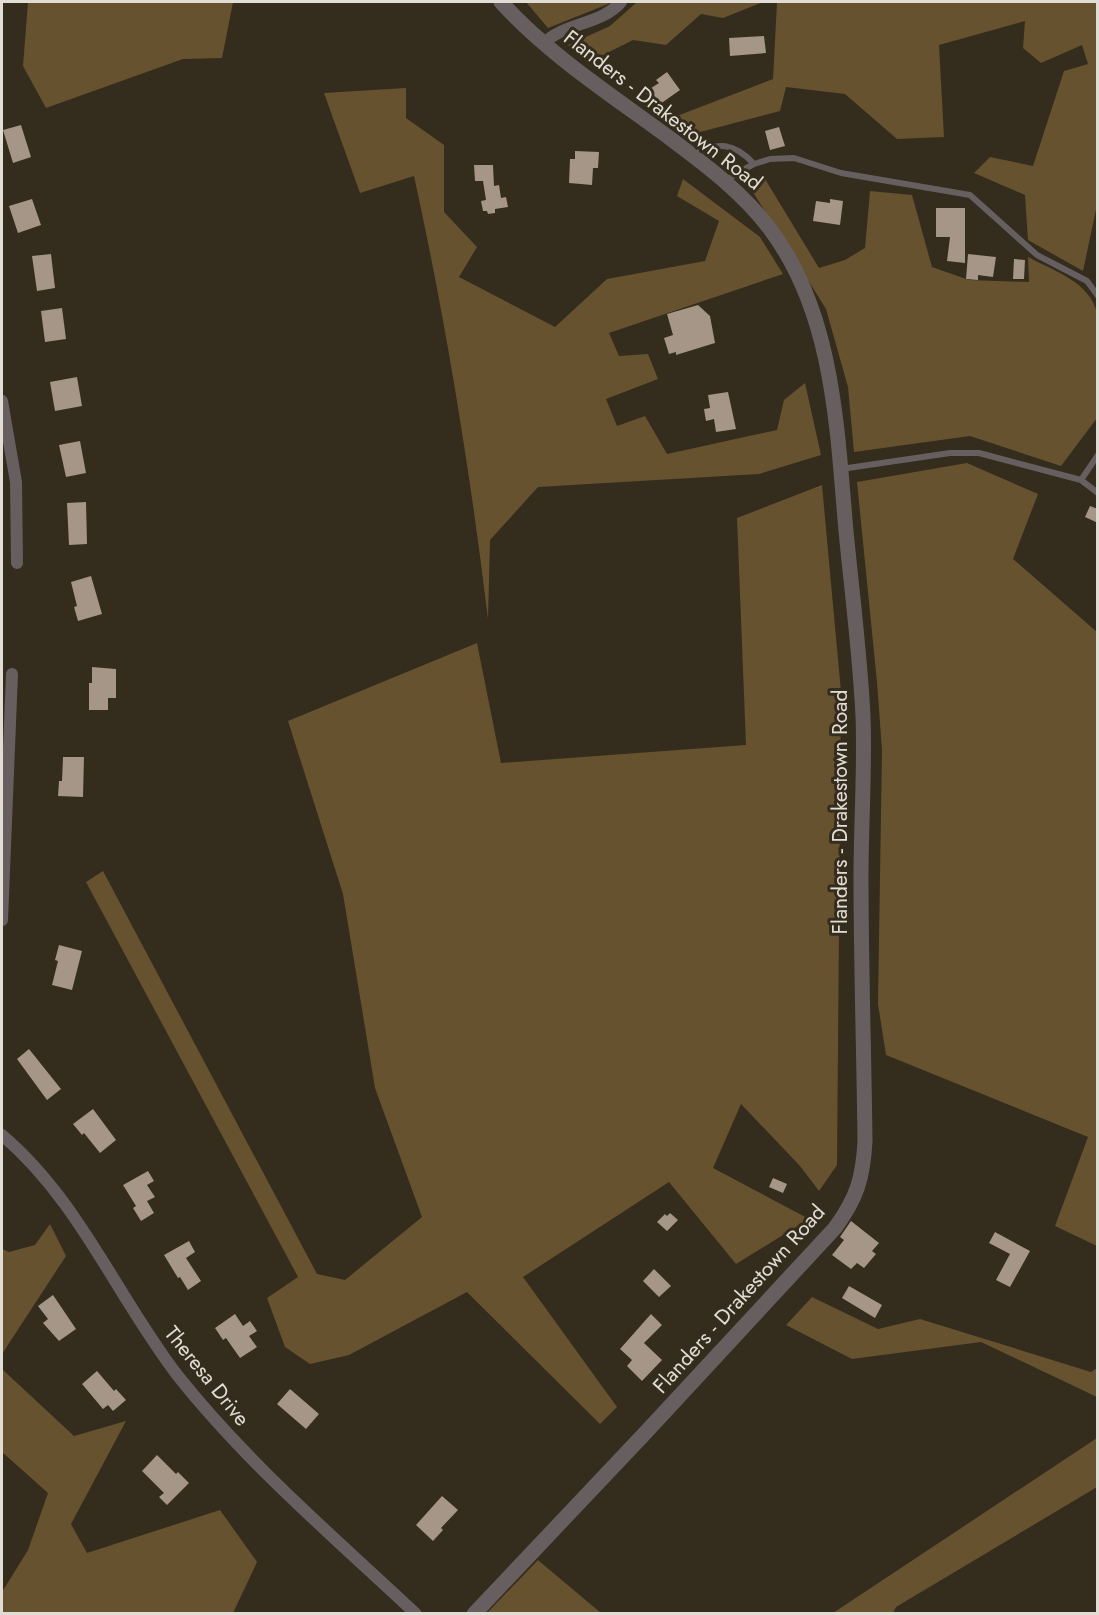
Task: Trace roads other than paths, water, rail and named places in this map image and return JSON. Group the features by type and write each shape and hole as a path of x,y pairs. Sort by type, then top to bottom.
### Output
{"street":[{"name":"Flanders - Drakestown Road","path":"474,1614 812,1253 845,1213 859,1186 865,1141 861,954 863,726 860,665 840,469 825,358 818,328 792,265 772,232 751,205 692,155 544,43 501,2"},
{"path":"544,43 553,34 612,11 621,2"},
{"path":"2,400 4,429 17,493 17,563"},
{"path":"2,921 5,749 12,674"},
{"name":"Theresa Drive","path":"2,1135 17,1148 60,1196 145,1330 178,1375 220,1425 259,1466 416,1614"}],"lane":[{"path":"692,155 707,147 731,146 742,151 753,164"},
{"path":"726,182 753,164 770,159 794,158 841,173 970,195 1037,255 1087,281 1098,296"},
{"path":"840,469 965,452 993,456 1081,480 1098,493"},
{"path":"1081,480 1098,455"}]}
